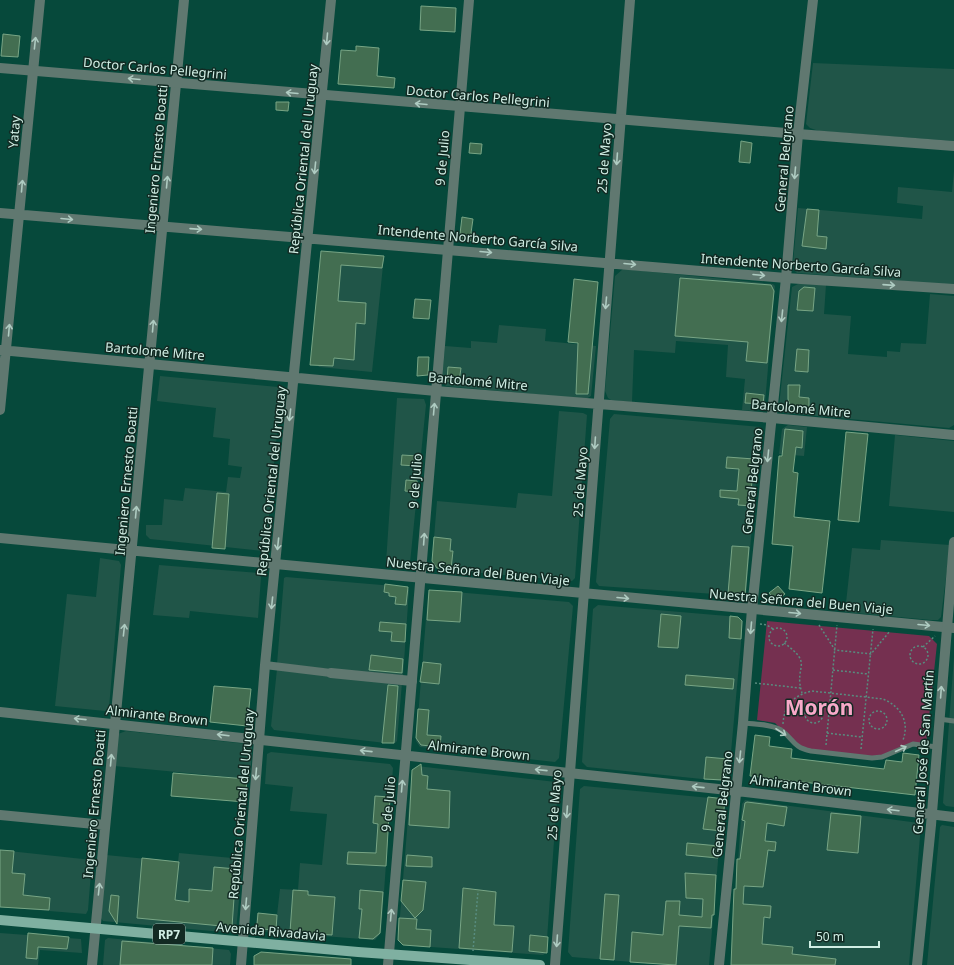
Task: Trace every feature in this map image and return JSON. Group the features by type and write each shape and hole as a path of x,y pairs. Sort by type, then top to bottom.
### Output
{"main road":[{"name":"Avenida Rivadavia","path":"0,920 388,954 540,965"}],"street":[{"name":"Yatay","path":"0,410 3,350 19,215 40,0"},
{"name":"Ingeniero Ernesto Boatti","path":"92,965 184,0"},
{"name":"República Oriental del Uruguay","path":"241,965 265,665 331,0"},
{"name":"9 de Julio","path":"388,965 469,0"},
{"name":"25 de Mayo","path":"556,965 630,0"},
{"name":"General Belgrano","path":"719,965 737,791 752,609 786,278 798,134 813,0"},
{"name":"Doctor Carlos Pellegrini","path":"0,68 460,107 954,146"},
{"name":"Intendente Norberto García Silva","path":"0,213 609,262 786,278 954,289"},
{"name":"Bartolomé Mitre","path":"3,350 294,376 436,391 772,418 954,435"},
{"name":"Nuestra Señora del Buen Viaje","path":"0,538 584,594 950,627"},
{"name":"General José de San Martín","path":"917,965 932,814 939,719 950,627 954,542"},
{"path":"265,665 412,681"},
{"name":"Almirante Brown","path":"0,712 115,723 737,791 954,817"},
{"path":"0,814 105,825"}],"lane":[{"path":"939,719 954,720"},
{"path":"743,723 771,726 787,735 793,743 801,749 825,753 860,757 882,757 913,744 937,747"}],"path":[{"path":"813,615 835,650"},
{"path":"825,753 838,617"},
{"path":"860,757 874,621"},
{"path":"870,654 897,623"},
{"path":"923,647 927,651 927,659 923,663 914,662 911,658 911,652 915,647 923,647 950,627"},
{"path":"784,643 787,635 784,630 776,628 771,631 769,636 771,642 776,645 784,643 798,653 802,662 799,680 802,693"},
{"path":"835,650 870,654"},
{"path":"833,670 868,674"},
{"path":"746,682 800,688"},
{"path":"787,735 783,726 785,711 793,699 802,693 812,691 883,699 892,703 904,718 904,738 899,747 891,754"},
{"path":"816,705 821,708 824,715 820,722 814,723 808,721 805,713 807,707 816,705"},
{"path":"864,719 868,719 874,712 880,711 885,714 887,723 883,728 874,729 870,725 868,719"},
{"path":"824,715 829,715"},
{"path":"827,733 862,737"},
{"path":"472,960 478,891"}],"shaded area":[{"path":"813,63 954,69 954,141 819,131 810,128 806,124"},
{"path":"954,171 954,285 797,273 794,270 793,263 798,208 922,219 923,206 897,203 898,187 952,192"},
{"path":"384,256 372,372 319,367 312,356 320,257"},
{"path":"623,269 773,284 775,286 765,403 753,411 742,410 745,379 726,377 728,345 676,341 675,353 634,350 632,402 611,400 608,398 605,391 615,276"},
{"path":"800,283 826,285 824,314 851,316 848,354 887,357 887,351 900,352 901,343 926,344 930,294 954,296 954,425 949,428 784,413 779,406 792,287"},
{"path":"499,325 546,329 545,341 596,346 591,396 586,399 446,386 442,381 445,346 471,348 471,341 497,343"},
{"path":"160,376 278,387 281,392 266,547 263,551 150,539 146,535 146,525 162,525 164,499 183,501 185,488 226,492 228,477 240,478 242,467 228,465 230,439 213,437 216,408 157,401"},
{"path":"397,398 424,399 426,405 410,563 408,565 386,563"},
{"path":"559,411 583,413 587,415 575,578 572,581 436,569 432,563 437,501 516,508 518,493 552,496"},
{"path":"614,414 761,427 746,594 744,596 599,586 596,582 610,419"},
{"path":"788,425 807,427 804,456 779,454 782,429"},
{"path":"895,435 954,441 954,512 889,506"},
{"path":"881,540 950,545 941,617 938,620 845,612 852,548 880,550"},
{"path":"100,558 119,561 121,565 109,708 105,711 55,706 67,594 96,597"},
{"path":"159,565 258,573 261,577 258,618 190,611 189,618 153,615"},
{"path":"284,578 406,587 409,590 403,676 277,664"},
{"path":"432,590 569,602 573,606 559,758 555,762 420,747 416,741 428,594"},
{"path":"598,605 739,617 743,621 729,774 721,781 587,767 582,762 593,609"},
{"path":"767,621 929,636 937,644 926,745 913,744 882,757 801,749 775,723 757,720"},
{"path":"954,657 954,807 946,806 943,803"},
{"path":"277,669 402,683 397,741 394,744 274,730 271,726"},
{"path":"126,731 247,744 252,746 250,779 114,766 118,734"},
{"path":"271,752 390,764 393,768 381,933 375,940 258,931 256,927 257,913 277,915 280,889 298,890 300,863 322,865 327,814 290,811 293,787 265,784 267,754"},
{"path":"417,766 556,782 558,785 546,953 543,955 404,945 398,940 412,770"},
{"path":"584,786 721,799 723,803 709,965 668,965 572,957 568,952 580,789"},
{"path":"745,800 919,823 921,825 909,965 731,965 742,804"},
{"path":"942,825 954,827 954,965 927,965 940,827"},
{"path":"0,850 92,860 88,910 86,914 0,907"},
{"path":"179,853 243,859 236,931 233,933 103,921 101,918 106,855 178,862"},
{"path":"0,933 81,939 82,953 40,950 38,965 0,965"},
{"path":"108,938 229,950 231,954 230,965 103,965 105,940"}],"building":[{"path":"421,6 456,8 455,32 420,30"},
{"path":"3,34 20,36 18,57 1,56"},
{"path":"356,46 379,48 377,76 395,78 394,88 338,84 341,50 356,51"},
{"path":"276,102 289,102 288,111 276,110"},
{"path":"741,141 752,143 750,163 739,162"},
{"path":"470,143 482,144 481,154 469,153"},
{"path":"807,209 819,210 817,236 827,237 826,249 802,246"},
{"path":"462,217 473,219 471,233 476,234 475,241 461,240 460,234"},
{"path":"321,251 384,256 382,268 341,265 338,301 366,303 365,324 356,323 354,360 334,358 333,366 310,365"},
{"path":"680,278 771,285 774,291 767,363 746,361 748,342 675,336"},
{"path":"574,279 598,282 588,394 576,394 578,343 568,342"},
{"path":"804,287 815,288 813,311 797,310 799,291"},
{"path":"415,299 431,300 429,319 413,318"},
{"path":"797,349 809,350 808,372 795,371"},
{"path":"418,357 429,357 428,375 417,376"},
{"path":"448,367 461,368 459,382 447,381"},
{"path":"788,385 800,385 799,397 809,398 809,408 794,407 790,405 788,399"},
{"path":"746,393 764,395 763,404 745,403"},
{"path":"785,429 803,431 802,448 796,447 793,472 798,473 794,517 830,521 822,593 789,589 793,546 772,544 779,456 782,456"},
{"path":"846,432 868,434 859,522 838,520"},
{"path":"402,455 418,456 417,466 401,465"},
{"path":"727,457 754,459 751,492 754,493 753,506 738,505 739,499 720,497 720,490 737,491 739,469 726,468"},
{"path":"406,480 417,481 416,492 405,491"},
{"path":"217,493 229,494 225,549 212,548"},
{"path":"434,537 451,539 450,551 453,551 451,569 437,568 432,561"},
{"path":"732,546 749,547 745,596 728,594"},
{"path":"385,584 408,587 406,605 395,604 396,597 389,596 389,593 384,592"},
{"path":"778,586 785,594 776,601 769,593"},
{"path":"429,590 462,592 460,622 427,620"},
{"path":"661,614 681,616 678,648 658,647"},
{"path":"730,616 738,617 742,621 741,639 729,638"},
{"path":"380,622 406,624 405,642 391,641 392,632 379,631"},
{"path":"371,655 403,659 402,673 369,670"},
{"path":"423,662 441,664 439,684 420,682"},
{"path":"686,675 734,679 733,689 685,685"},
{"path":"388,685 398,686 394,743 382,743"},
{"path":"214,686 251,689 247,726 210,722"},
{"path":"418,709 429,710 427,735 441,736 440,747 421,745 416,738"},
{"path":"755,735 770,737 769,746 792,749 791,758 884,769 886,760 902,762 903,753 919,755 915,795 750,776"},
{"path":"706,757 728,759 726,774 723,780 704,779"},
{"path":"421,764 422,775 428,776 427,789 450,791 449,828 409,825 412,770"},
{"path":"173,773 247,779 245,802 171,796"},
{"path":"375,796 390,797 386,866 347,864 348,852 376,853 378,824 373,823"},
{"path":"708,797 725,799 722,831 703,829"},
{"path":"745,803 787,807 784,826 767,823 765,841 776,842 775,851 768,850 763,887 744,886 743,904 771,906 770,918 764,917 762,944 793,947 792,954 836,959 835,965 731,965 734,889 736,889 737,859 740,859 745,821 742,820"},
{"path":"831,813 861,816 858,853 827,850"},
{"path":"687,843 719,846 718,858 686,855"},
{"path":"0,850 14,851 12,873 25,874 23,895 50,898 49,910 0,907"},
{"path":"407,855 432,857 432,867 406,866"},
{"path":"142,858 179,862 175,900 189,902 189,889 212,891 214,867 236,869 232,927 137,918"},
{"path":"685,873 716,875 714,915 712,915 711,928 679,926 676,965 630,962 632,932 663,935 666,901 680,901 679,915 702,917 703,899 686,898"},
{"path":"403,880 426,882 423,910 415,918 401,901"},
{"path":"463,888 496,892 494,925 514,926 512,952 459,948"},
{"path":"293,890 308,891 308,895 335,897 332,935 290,932"},
{"path":"360,890 383,892 380,933 373,939 359,938 362,909 359,909"},
{"path":"605,894 619,895 614,960 600,959"},
{"path":"111,895 119,896 117,924 109,911"},
{"path":"258,913 277,915 276,930 260,929 257,925"},
{"path":"399,918 417,919 416,929 431,930 430,947 403,945 398,940"},
{"path":"28,933 69,937 67,949 38,947 37,959 26,958"},
{"path":"530,935 548,937 547,953 529,951"},
{"path":"122,941 213,948 212,965 120,965"},
{"path":"261,952 351,959 351,965 254,965 254,956"}],"district":[{"name":"Morón","path":"819,707"}]}
